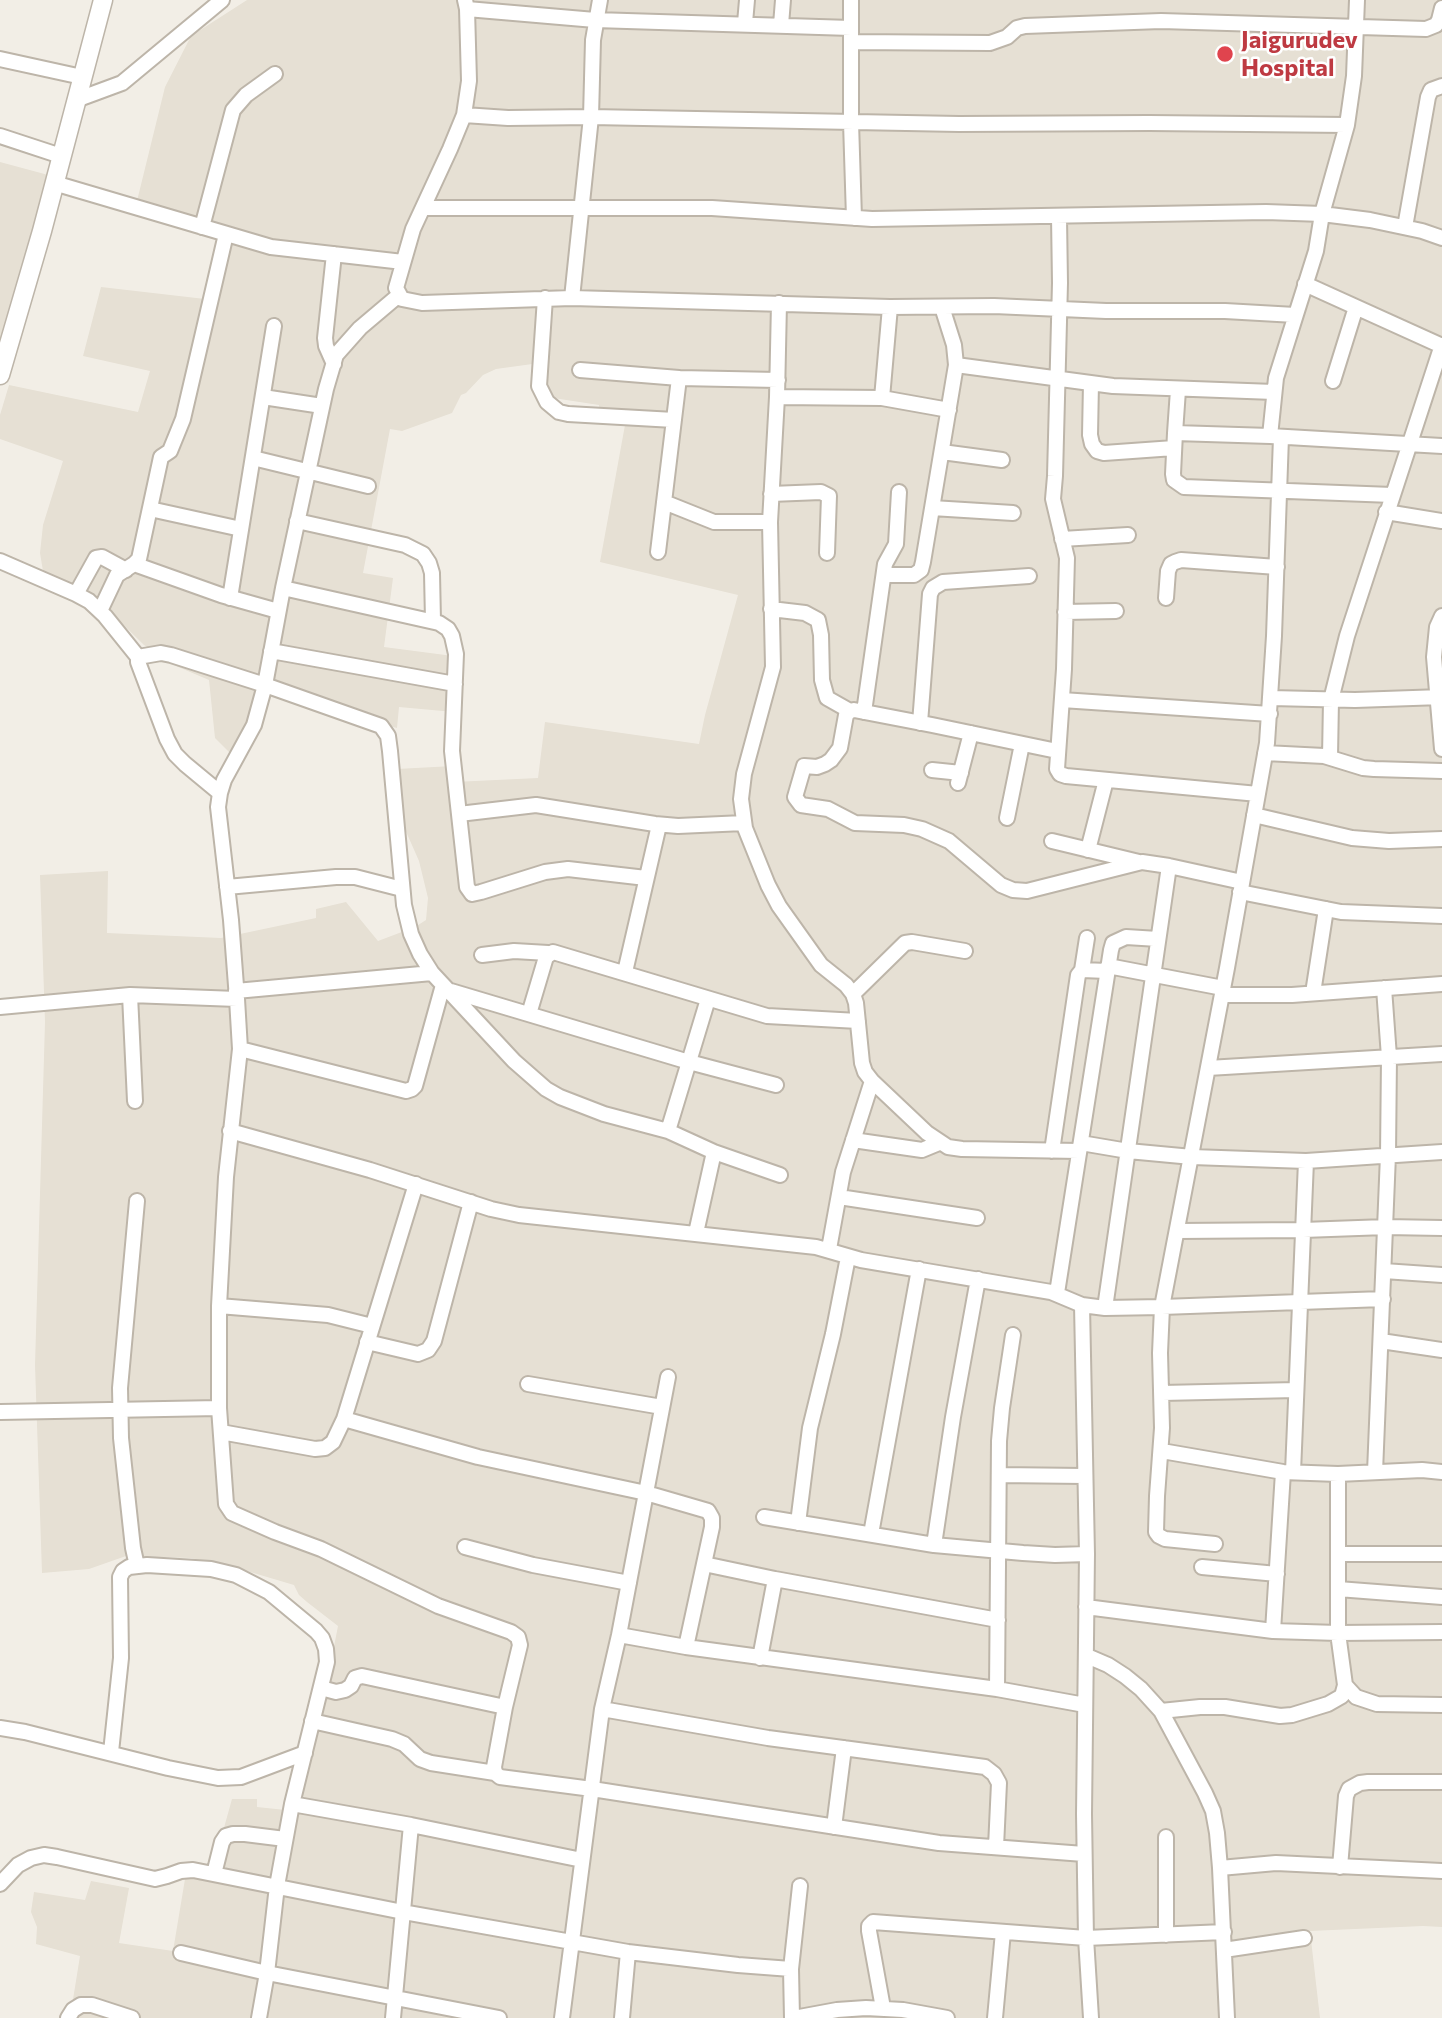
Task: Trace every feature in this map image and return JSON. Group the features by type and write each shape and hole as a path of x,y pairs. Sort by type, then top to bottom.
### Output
{"street":[{"path":"0,375 103,0"},
{"path":"76,100 111,88 130,77 222,0"},
{"path":"572,298 591,117 593,40 600,0"},
{"path":"745,23 747,0"},
{"path":"781,25 783,0"},
{"path":"851,0 854,218"},
{"path":"1215,1544 1165,1539 1156,1532 1162,1451 1162,1307 1192,1157 1270,714 1279,490 1274,392 1276,378 1316,251 1322,214 1347,125 1354,76 1357,0"},
{"path":"1295,315 1225,311 1106,312 995,306 890,307 572,298 422,303 402,299 396,288 413,229 464,115 469,81 466,4 595,20 781,25 851,35 990,43 999,41 1017,28 1025,26 1145,21 1432,28 1439,20 1442,8"},
{"path":"0,60 82,76"},
{"path":"201,227 233,110 246,95 275,74"},
{"path":"1405,227 1428,97 1431,89 1442,86"},
{"path":"464,115 508,118 851,122 1347,125"},
{"path":"0,136 61,156"},
{"path":"54,183 271,247 403,262"},
{"path":"424,208 712,208 854,218 1266,212 1322,214 1370,220 1442,238"},
{"path":"1059,217 1053,499 1067,558 1057,769 1060,775 1258,794"},
{"path":"100,611 117,575 139,559 161,457 170,451 183,419 226,234"},
{"path":"334,254 326,338 326,346 334,364"},
{"path":"1306,284 1442,345 1346,636 1331,700 1330,757"},
{"path":"399,295 348,340 337,355 322,406 265,685 254,725 224,780 220,793 218,807 240,1049 226,1177 219,1306 219,1408 226,1504 232,1513 321,1549 438,1606 511,1632 518,1637 520,1645 505,1707 495,1773"},
{"path":"545,298 539,386 547,402 559,412 568,414 674,420"},
{"path":"779,303 778,397 770,522 773,667 744,774 741,799 744,823 779,906 821,965 853,994 862,1063 872,1081 939,1143 954,1148 1052,1151 1080,1147 1192,1157 1306,1161 1442,1152"},
{"path":"883,398 890,307"},
{"path":"884,575 918,574 923,562 956,365 954,345 942,307"},
{"path":"1333,380 1356,307"},
{"path":"230,598 274,326"},
{"path":"956,365 1113,386 1274,392"},
{"path":"580,370 679,378 778,380"},
{"path":"657,552 679,378"},
{"path":"1091,383 1090,435 1091,444 1097,451 1104,453 1174,448"},
{"path":"1178,390 1173,474 1174,480 1184,487 1392,495"},
{"path":"263,397 322,406"},
{"path":"778,397 883,398 949,410"},
{"path":"1175,433 1442,446"},
{"path":"942,452 1002,460"},
{"path":"253,458 368,486"},
{"path":"771,494 821,492 829,496 827,553"},
{"path":"857,711 887,558 896,544 899,492"},
{"path":"664,502 714,522 770,522"},
{"path":"932,508 1013,513"},
{"path":"150,509 242,529"},
{"path":"1386,512 1442,521"},
{"path":"297,521 405,545 423,554 432,573 433,621"},
{"path":"1062,539 1128,536"},
{"path":"76,593 96,558 102,557 278,611"},
{"path":"1166,598 1168,571 1171,564 1181,560 1277,567"},
{"path":"0,561 76,593 100,611 138,657 167,739 175,754 220,793"},
{"path":"920,723 930,594 933,588 943,582 1028,576"},
{"path":"283,588 433,621 447,629 452,636 456,654 452,751 467,887 472,894 545,872 568,869 646,878"},
{"path":"771,608 805,613 818,620 822,680 827,698 857,711 1057,751"},
{"path":"1065,612 1116,611"},
{"path":"1442,616 1437,627 1434,657 1440,697 1442,749"},
{"path":"271,651 455,684"},
{"path":"138,657 162,653 265,685 381,726 385,730 390,751 404,905 411,934 432,973 513,1061 546,1089 604,1114 668,1131 714,1152 780,1175"},
{"path":"1271,698 1331,700 1440,697"},
{"path":"1062,700 1270,714"},
{"path":"857,711 846,715 840,748 831,760 817,767 807,765 803,768 795,797 801,805 828,808 855,823 904,825 922,829 949,841 1001,885 1013,890 1027,891 1142,862"},
{"path":"932,770 960,778 971,733"},
{"path":"1007,818 1022,744"},
{"path":"1265,753 1330,757 1363,768 1442,771"},
{"path":"1088,850 1106,780"},
{"path":"459,814 536,805 659,825 744,823"},
{"path":"1254,816 1352,838 1390,841 1442,839"},
{"path":"625,972 659,825"},
{"path":"1052,841 1169,866 1326,909 1367,914 1442,916"},
{"path":"1105,1308 1169,866"},
{"path":"227,887 355,877 402,889"},
{"path":"1313,993 1326,909"},
{"path":"1057,1293 1113,943 1126,937 1158,939"},
{"path":"1052,1151 1077,980 1082,970 1087,938"},
{"path":"853,994 905,943 965,951"},
{"path":"481,955 521,951 557,952 767,1016 858,1021"},
{"path":"529,1014 548,953"},
{"path":"1082,970 1108,969 1152,974 1222,992 1313,993 1442,984"},
{"path":"0,1007 130,995 236,995 432,973"},
{"path":"240,1049 406,1091 415,1086 446,988"},
{"path":"446,988 689,1062 775,1085"},
{"path":"1375,1472 1388,1155 1389,1058 1384,988"},
{"path":"130,995 135,1101"},
{"path":"668,1131 708,999"},
{"path":"1208,1068 1442,1054"},
{"path":"829,1249 843,1172 872,1081"},
{"path":"230,1131 416,1184 491,1209 540,1218 829,1249 848,1257 1057,1293 1082,1304 1105,1308 1383,1299"},
{"path":"853,1140 922,1150 939,1143"},
{"path":"696,1233 714,1152"},
{"path":"1273,1631 1296,1390 1306,1161"},
{"path":"221,1432 315,1449 324,1448 333,1442 344,1419 416,1184"},
{"path":"839,1197 977,1218"},
{"path":"137,1200 121,1363 121,1438 137,1566"},
{"path":"367,1342 418,1354 428,1350 433,1341 471,1202"},
{"path":"1178,1231 1442,1228"},
{"path":"797,1522 810,1428 848,1257"},
{"path":"871,1534 919,1269"},
{"path":"1384,1271 1442,1275"},
{"path":"934,1545 953,1417 978,1279"},
{"path":"1082,1304 1087,1554 1084,1854 1091,2018"},
{"path":"219,1306 328,1315 372,1326"},
{"path":"997,1689 1002,1408 1013,1335"},
{"path":"1381,1341 1442,1350"},
{"path":"562,2018 602,1709 619,1635 668,1377"},
{"path":"528,1384 663,1407"},
{"path":"1162,1393 1296,1390"},
{"path":"0,1412 219,1408"},
{"path":"344,1419 478,1457 646,1493 708,1511 711,1514 712,1527 686,1647"},
{"path":"1162,1451 1288,1472 1442,1472"},
{"path":"1161,1711 1225,1707 1280,1716 1328,1704 1342,1696 1345,1685 1338,1633 1338,1474"},
{"path":"999,1475 1084,1476"},
{"path":"764,1517 934,1545 1000,1552 1087,1554"},
{"path":"465,1547 533,1565 629,1583"},
{"path":"1338,1554 1442,1555"},
{"path":"704,1564 775,1580 998,1620"},
{"path":"111,1752 121,1658 120,1577 129,1567 147,1565 211,1569 236,1575 269,1592 322,1638 327,1662 292,1804 276,1886 267,1973 259,2018"},
{"path":"1202,1567 1277,1574"},
{"path":"760,1658 775,1580"},
{"path":"1338,1589 1442,1597"},
{"path":"1086,1607 1273,1631 1442,1632"},
{"path":"619,1635 760,1658 997,1689 1085,1705"},
{"path":"1087,1656 1125,1676 1142,1689 1161,1711 1213,1811 1220,1868 1227,2018"},
{"path":"321,1688 336,1692 345,1690 355,1678 362,1676 505,1707"},
{"path":"1345,1685 1356,1697 1377,1704 1442,1705"},
{"path":"602,1709 768,1738 985,1767 994,1774 999,1783 996,1847"},
{"path":"312,1721 392,1739 404,1744 420,1759 431,1763 495,1773 500,1777 939,1843 1084,1854"},
{"path":"0,1728 218,1778 241,1777 305,1753"},
{"path":"834,1827 844,1748"},
{"path":"1340,1867 1346,1796 1349,1789 1368,1782 1442,1782"},
{"path":"292,1804 582,1860"},
{"path":"393,2018 411,1825"},
{"path":"214,1874 226,1836 245,1834 285,1839"},
{"path":"1166,1837 1166,1935"},
{"path":"0,1884 18,1865 44,1855 155,1878 193,1870 403,1912 628,1952 791,1969"},
{"path":"1220,1868 1276,1863 1442,1871"},
{"path":"800,1886 791,1969 793,2018 836,2010 883,2008 947,2018"},
{"path":"883,2008 869,1931 873,1922 1086,1938 1224,1931"},
{"path":"995,2018 1003,1932"},
{"path":"1224,1950 1304,1938"},
{"path":"622,2018 628,1952"},
{"path":"181,1953 267,1973 499,2018"},
{"path":"68,2018 73,2010 81,2005 132,2018"}],"shaded area":[{"path":"247,0 1442,0 1442,1927 1310,1931 1320,2018 70,2018 80,1956 36,1944 37,1927 31,1912 34,1892 85,1900 91,1881 129,1888 119,1943 173,1951 186,1873 210,1878 232,1799 257,1799 257,1807 295,1811 326,1687 338,1626 299,1595 294,1585 230,1566 191,1558 126,1556 89,1569 42,1573 35,1365 45,1022 40,875 108,871 107,933 221,938 316,918 316,909 346,902 378,941 415,927 426,920 428,898 419,861 404,827 397,769 453,766 454,782 538,778 545,722 699,744 738,595 600,562 625,425 600,424 599,405 547,397 547,362 496,369 483,375 461,395 452,413 402,431 390,429 363,573 393,578 384,647 453,656 454,712 399,707 397,728 269,690 237,760 215,738 209,680 176,666 144,645 92,594 44,577 40,553 43,525 63,461 0,439 0,415 9,385 138,412 150,371 83,356 101,287 205,299 223,230 136,205 165,87 191,36"},
{"path":"0,162 52,176 0,370"}],"place":[{"name":"Jaigurudev Hospital","path":"1225,54"}]}
